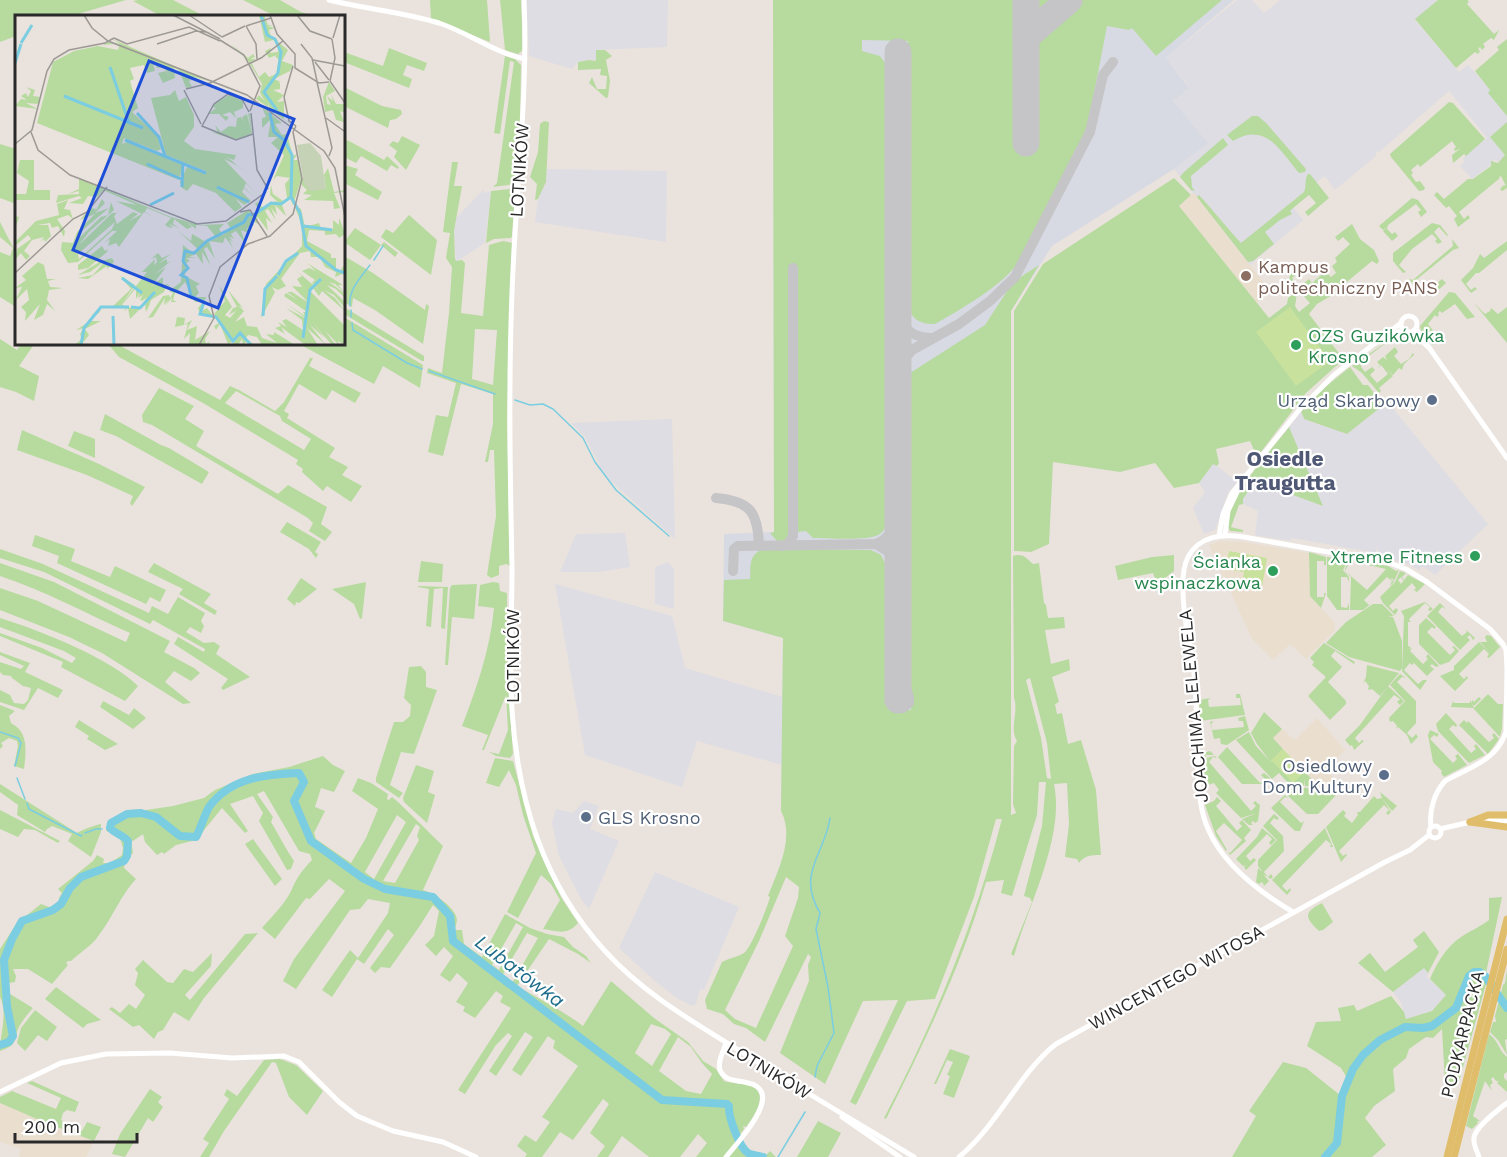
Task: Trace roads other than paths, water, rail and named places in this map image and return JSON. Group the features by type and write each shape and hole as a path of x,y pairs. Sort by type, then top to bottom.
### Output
{"main road":[{"path":"1470,822 1488,815 1507,815"},
{"path":"1470,822 1507,827"},
{"name":"PODKARPACKA","path":"1447,1157 1507,919"},
{"name":"PODKARPACKA","path":"1454,1157 1507,949"}],"street":[{"path":"329,0 442,24 509,55 525,59"},
{"name":"LOTNIKÓW","path":"524,0 525,59 511,321 509,422 512,709 520,781 531,825 548,866 582,924 623,970 671,1009 914,1157"},
{"path":"1414,330 1417,320 1413,316 1404,316 1401,323 1334,375 1311,396 1232,493 1226,506 1222,535 1377,559 1406,568 1497,636 1506,650 1506,732 1490,757 1445,781 1441,786 1432,804 1431,817 1437,829"},
{"path":"1401,323 1404,331"},
{"path":"1382,339 1414,330"},
{"path":"1414,330 1428,344 1507,458"},
{"name":"JOACHIMA LELEWELA","path":"1222,535 1205,541 1193,549 1187,558 1184,570 1183,584 1194,675 1202,813 1215,843 1229,860 1258,888 1293,912"},
{"path":"1431,836 1437,829 1470,822 1507,821"},
{"name":"WINCENTEGO WITOSA","path":"961,1157 985,1133 1038,1062 1056,1044 1431,836 1438,838 1437,829"},
{"path":"726,1043 720,1058 720,1071 733,1081 747,1082 758,1087 763,1098 761,1109 726,1157"},
{"path":"0,1092 60,1064 106,1054 144,1053 232,1058 288,1057 299,1062 339,1102 357,1116 393,1131 443,1142 476,1157"},
{"path":"1479,1157 1474,1144 1474,1135 1480,1126 1507,1103"},
{"name":"LOTNIKÓW","path":"834,1110 900,1157"}],"waterway":[{"path":"374,260 383,246"},
{"path":"350,306 353,289 370,265"},
{"path":"351,310 351,317"},
{"path":"352,323 353,330 407,363 422,369"},
{"path":"429,371 495,394"},
{"path":"515,400 530,405 543,404 553,409 583,438 595,462 616,490 669,536"},
{"path":"0,732 18,738 21,743 15,766"},
{"name":"Lubatówka","path":"0,1045 9,1042 13,1036 7,1006 4,960 12,939 22,921 53,910 61,904 70,888 81,877 124,861 127,856 128,841 110,828 111,823 127,814 141,813 156,817 180,836 196,837 209,807 227,790 261,777 299,773 304,782 294,801 311,841 364,879 385,889 433,897 450,916 453,941 662,1100 727,1104 741,1145 748,1153 763,1157"},
{"path":"17,778 25,799"},
{"path":"27,803 29,809 82,835"},
{"path":"815,1077 817,1066 834,1033 828,987 816,929 820,913 813,899 811,886 814,864 830,818"},
{"path":"85,833 102,829"},
{"name":"Lubatówka","path":"1325,1157 1337,1143 1342,1096 1353,1069 1363,1055 1380,1040 1405,1027 1432,1026 1456,1008 1469,976 1474,972 1480,972 1485,976 1507,1008"},
{"path":"778,1157 805,1112"}],"place":[{"name":"Kampus politechniczny PANS","path":"1246,276"},
{"name":"OZS Guzikówka Krosno","path":"1296,345"},
{"name":"Urząd Skarbowy","path":"1432,400"},
{"name":"Xtreme Fitness","path":"1475,556"},
{"name":"Ścianka wspinaczkowa","path":"1273,571"},
{"name":"Osiedlowy Dom Kultury","path":"1384,775"},
{"name":"GLS Krosno","path":"586,817"}],"district":[{"name":"Osiedle Traugutta","path":"1285,470"}]}
